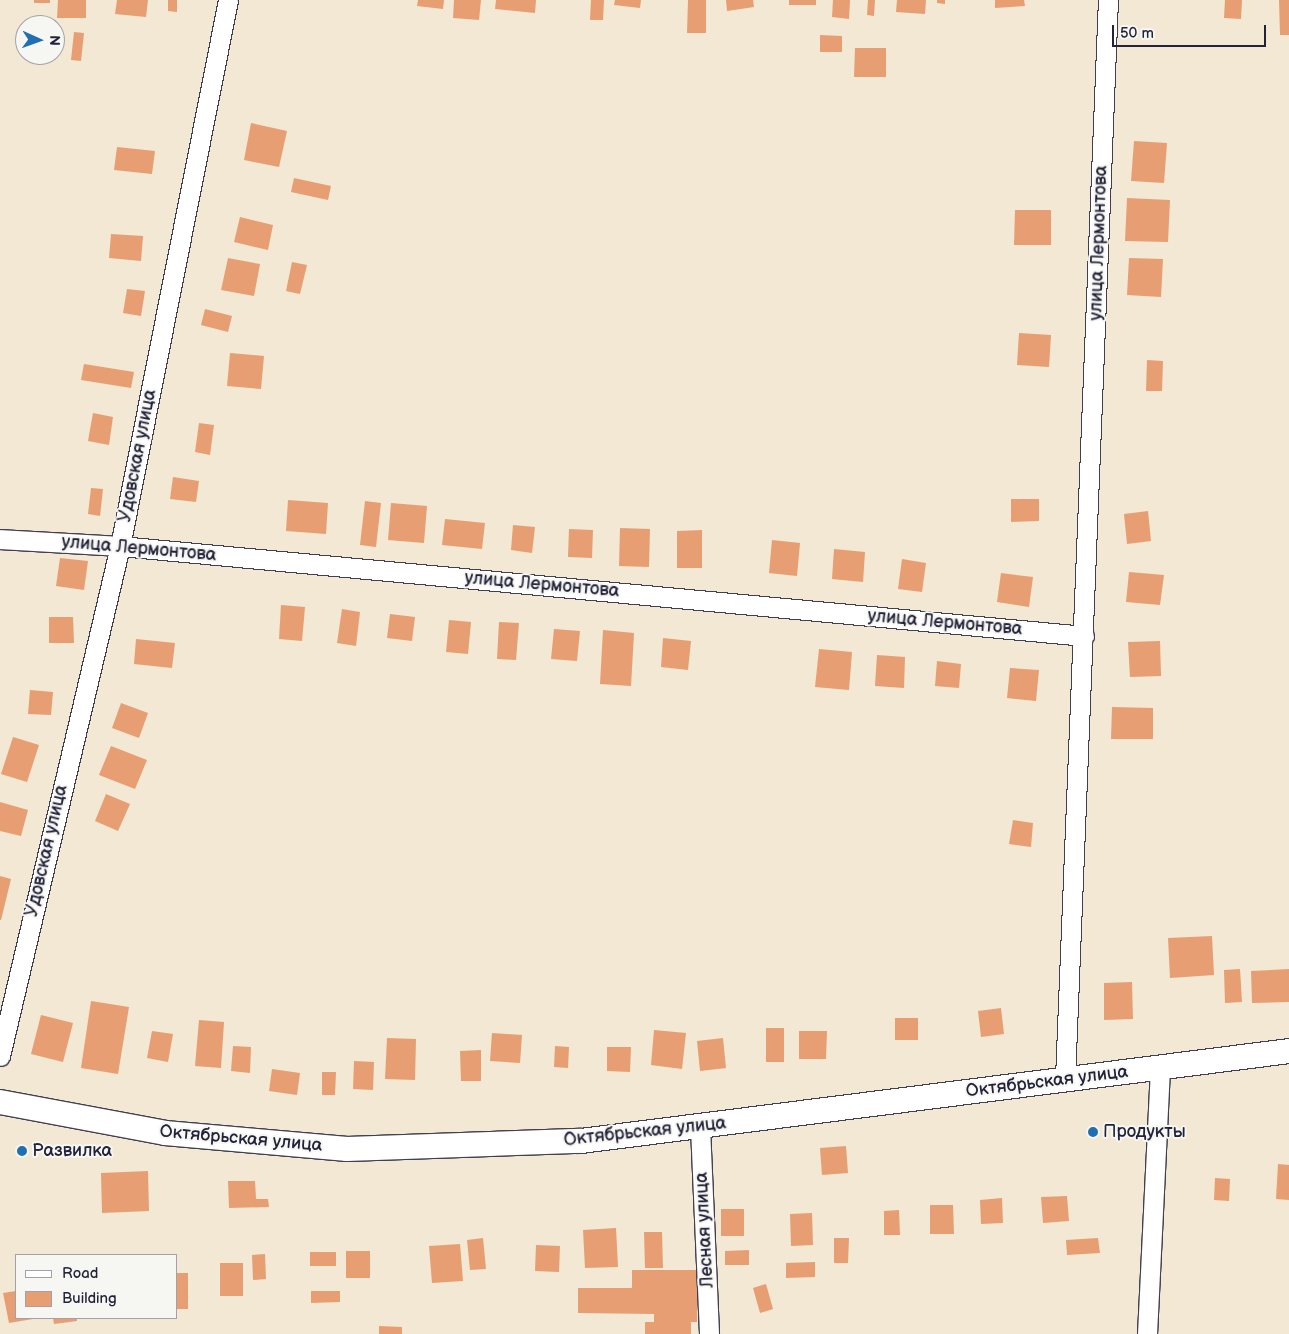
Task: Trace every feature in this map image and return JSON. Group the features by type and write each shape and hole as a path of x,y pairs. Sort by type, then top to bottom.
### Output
{"street":[{"name":"Удовская улица","path":"0,1056 120,546 228,0"},
{"name":"улица Лермонтова","path":"1065,1080 1108,0"},
{"name":"улица Лермонтова","path":"0,539 120,546 1084,636"},
{"name":"Октябрьская улица","path":"0,1102 165,1133 347,1149 581,1141 1289,1051"},
{"path":"1147,1334 1160,1067"},
{"name":"Лесная улица","path":"700,1127 709,1334"}],"building":[{"path":"34,0 50,0 50,3 34,3"},
{"path":"58,0 86,0 86,18 65,18 65,15 57,15"},
{"path":"117,0 148,0 146,17 115,14"},
{"path":"168,0 177,0 177,12 168,11"},
{"path":"418,0 444,0 443,9 417,6"},
{"path":"454,0 481,0 479,20 453,18"},
{"path":"496,0 536,0 535,13 495,9"},
{"path":"591,0 604,0 603,20 590,20"},
{"path":"615,0 641,0 640,8 614,5"},
{"path":"688,0 706,0 706,33 687,33"},
{"path":"726,0 753,0 754,7 727,11"},
{"path":"789,0 816,0 816,5 789,5"},
{"path":"833,0 850,0 849,19 832,17"},
{"path":"868,0 875,0 874,16 867,15"},
{"path":"897,0 926,0 925,14 896,12"},
{"path":"937,0 945,0 945,4 937,3"},
{"path":"995,0 1024,0 1025,6 995,8"},
{"path":"1225,0 1242,0 1241,19 1224,18"},
{"path":"1279,0 1289,0 1289,35 1280,35"},
{"path":"74,32 84,33 81,61 71,60"},
{"path":"820,35 842,36 842,52 820,52"},
{"path":"855,48 886,48 886,77 854,77"},
{"path":"251,123 287,131 279,167 244,160"},
{"path":"1134,141 1167,143 1164,183 1131,181"},
{"path":"117,147 155,151 152,174 114,170"},
{"path":"294,178 331,186 328,200 291,192"},
{"path":"1127,198 1170,200 1168,242 1125,241"},
{"path":"1015,210 1051,210 1051,245 1014,245"},
{"path":"240,217 273,225 268,250 234,242"},
{"path":"111,234 143,236 141,261 109,258"},
{"path":"228,258 260,264 254,296 221,290"},
{"path":"1129,258 1163,259 1161,297 1127,295"},
{"path":"292,262 307,265 300,294 286,291"},
{"path":"127,289 145,291 141,316 123,313"},
{"path":"205,309 232,316 228,332 201,325"},
{"path":"1019,333 1051,335 1049,367 1017,365"},
{"path":"230,353 264,356 261,389 227,386"},
{"path":"1147,360 1163,361 1162,391 1146,391"},
{"path":"84,364 134,372 131,388 81,380"},
{"path":"93,413 113,417 109,445 88,441"},
{"path":"199,423 214,425 210,455 195,452"},
{"path":"173,477 199,481 196,502 170,499"},
{"path":"91,488 103,489 100,516 88,514"},
{"path":"1011,499 1039,499 1039,521 1011,522"},
{"path":"288,500 328,503 326,534 286,531"},
{"path":"365,501 381,503 376,547 360,545"},
{"path":"391,503 427,506 424,543 388,540"},
{"path":"1148,511 1151,541 1127,544 1124,514"},
{"path":"445,519 485,523 482,549 442,545"},
{"path":"513,525 535,527 532,553 511,550"},
{"path":"620,528 650,529 649,567 619,566"},
{"path":"569,529 593,530 592,558 568,557"},
{"path":"702,530 702,568 677,568 677,531"},
{"path":"772,540 800,543 797,576 769,573"},
{"path":"834,549 865,552 863,582 832,579"},
{"path":"60,558 88,561 84,590 56,586"},
{"path":"902,559 926,563 922,592 898,589"},
{"path":"1129,572 1164,575 1160,605 1126,602"},
{"path":"1001,573 1033,577 1029,607 997,602"},
{"path":"281,605 305,607 302,641 279,639"},
{"path":"342,609 360,612 356,646 337,643"},
{"path":"390,614 415,617 412,641 387,638"},
{"path":"49,617 73,617 74,643 49,643"},
{"path":"449,620 471,622 468,654 446,652"},
{"path":"499,622 519,623 516,660 497,659"},
{"path":"554,629 580,631 577,661 551,659"},
{"path":"603,630 634,633 631,686 600,684"},
{"path":"663,638 691,641 688,670 661,667"},
{"path":"136,639 175,643 172,668 134,664"},
{"path":"1160,641 1161,676 1130,677 1128,642"},
{"path":"819,649 852,652 849,690 815,687"},
{"path":"877,655 905,657 904,688 875,686"},
{"path":"937,661 961,664 959,688 935,686"},
{"path":"1010,668 1039,670 1036,701 1007,698"},
{"path":"30,690 53,692 51,715 28,714"},
{"path":"121,703 148,713 139,738 112,728"},
{"path":"1112,707 1153,708 1153,739 1111,739"},
{"path":"13,737 39,745 27,782 1,774"},
{"path":"111,746 147,760 135,789 99,775"},
{"path":"106,794 130,804 118,831 95,821"},
{"path":"0,802 28,810 21,836 0,831"},
{"path":"1013,820 1033,823 1031,847 1009,844"},
{"path":"0,876 11,879 1,920 0,920"},
{"path":"1212,936 1214,975 1170,978 1168,938"},
{"path":"1240,969 1242,1002 1225,1003 1224,970"},
{"path":"1289,969 1289,1002 1252,1003 1251,971"},
{"path":"1132,982 1133,1019 1104,1020 1104,983"},
{"path":"91,1001 129,1007 118,1074 81,1068"},
{"path":"1001,1008 1004,1034 981,1037 978,1011"},
{"path":"41,1015 73,1023 63,1062 31,1054"},
{"path":"895,1018 918,1018 918,1040 895,1040"},
{"path":"199,1020 224,1022 221,1068 195,1066"},
{"path":"766,1028 784,1028 784,1062 766,1062"},
{"path":"654,1030 686,1033 682,1069 651,1065"},
{"path":"152,1031 173,1034 168,1062 147,1058"},
{"path":"799,1031 827,1031 826,1059 799,1059"},
{"path":"492,1033 522,1035 520,1063 490,1061"},
{"path":"387,1038 416,1039 415,1080 385,1079"},
{"path":"723,1038 726,1068 700,1071 697,1041"},
{"path":"233,1046 251,1047 250,1073 231,1071"},
{"path":"555,1046 569,1047 568,1068 554,1067"},
{"path":"607,1047 631,1047 630,1072 607,1071"},
{"path":"481,1050 481,1081 461,1081 460,1051"},
{"path":"354,1061 374,1062 373,1090 353,1089"},
{"path":"272,1069 300,1073 297,1095 269,1091"},
{"path":"322,1072 336,1072 335,1095 322,1095"},
{"path":"846,1146 848,1173 822,1175 820,1148"},
{"path":"1278,1164 1289,1165 1289,1200 1276,1199"},
{"path":"148,1171 149,1211 102,1213 101,1173"},
{"path":"1215,1178 1230,1179 1229,1201 1214,1200"},
{"path":"228,1181 255,1181 256,1199 268,1199 269,1207 229,1208"},
{"path":"1067,1196 1069,1221 1043,1223 1041,1197"},
{"path":"1002,1198 1003,1223 981,1224 980,1200"},
{"path":"930,1205 953,1205 954,1234 930,1234"},
{"path":"721,1209 744,1209 744,1236 721,1236"},
{"path":"899,1210 900,1235 884,1235 884,1211"},
{"path":"812,1213 813,1245 791,1246 790,1214"},
{"path":"616,1228 618,1267 585,1268 583,1230"},
{"path":"644,1232 662,1232 663,1268 645,1268"},
{"path":"483,1238 486,1269 470,1270 467,1240"},
{"path":"834,1238 849,1238 848,1263 834,1263"},
{"path":"1098,1238 1100,1253 1067,1255 1066,1240"},
{"path":"460,1244 463,1281 432,1283 429,1246"},
{"path":"536,1245 560,1246 559,1272 535,1271"},
{"path":"749,1250 749,1265 725,1265 725,1251"},
{"path":"346,1251 370,1251 370,1278 346,1278"},
{"path":"310,1252 336,1252 336,1266 310,1266"},
{"path":"265,1254 266,1279 253,1280 252,1255"},
{"path":"815,1262 815,1277 786,1278 786,1263"},
{"path":"220,1263 243,1263 243,1296 220,1296"},
{"path":"632,1270 698,1270 697,1322 691,1322 691,1334 645,1334 645,1322 654,1322 654,1314 578,1313 578,1288 632,1288"},
{"path":"178,1273 188,1273 188,1309 178,1309"},
{"path":"766,1284 773,1309 760,1313 753,1288"},
{"path":"15,1291 15,1319 33,1319 9,1323 3,1293"},
{"path":"311,1291 340,1291 340,1302 311,1303"},
{"path":"53,1319 77,1319 77,1321 54,1324"},
{"path":"379,1326 402,1327 402,1334 379,1334"}],"place":[{"name":"Продукты","path":"1093,1132"},
{"name":"Развилка","path":"22,1151"}]}
